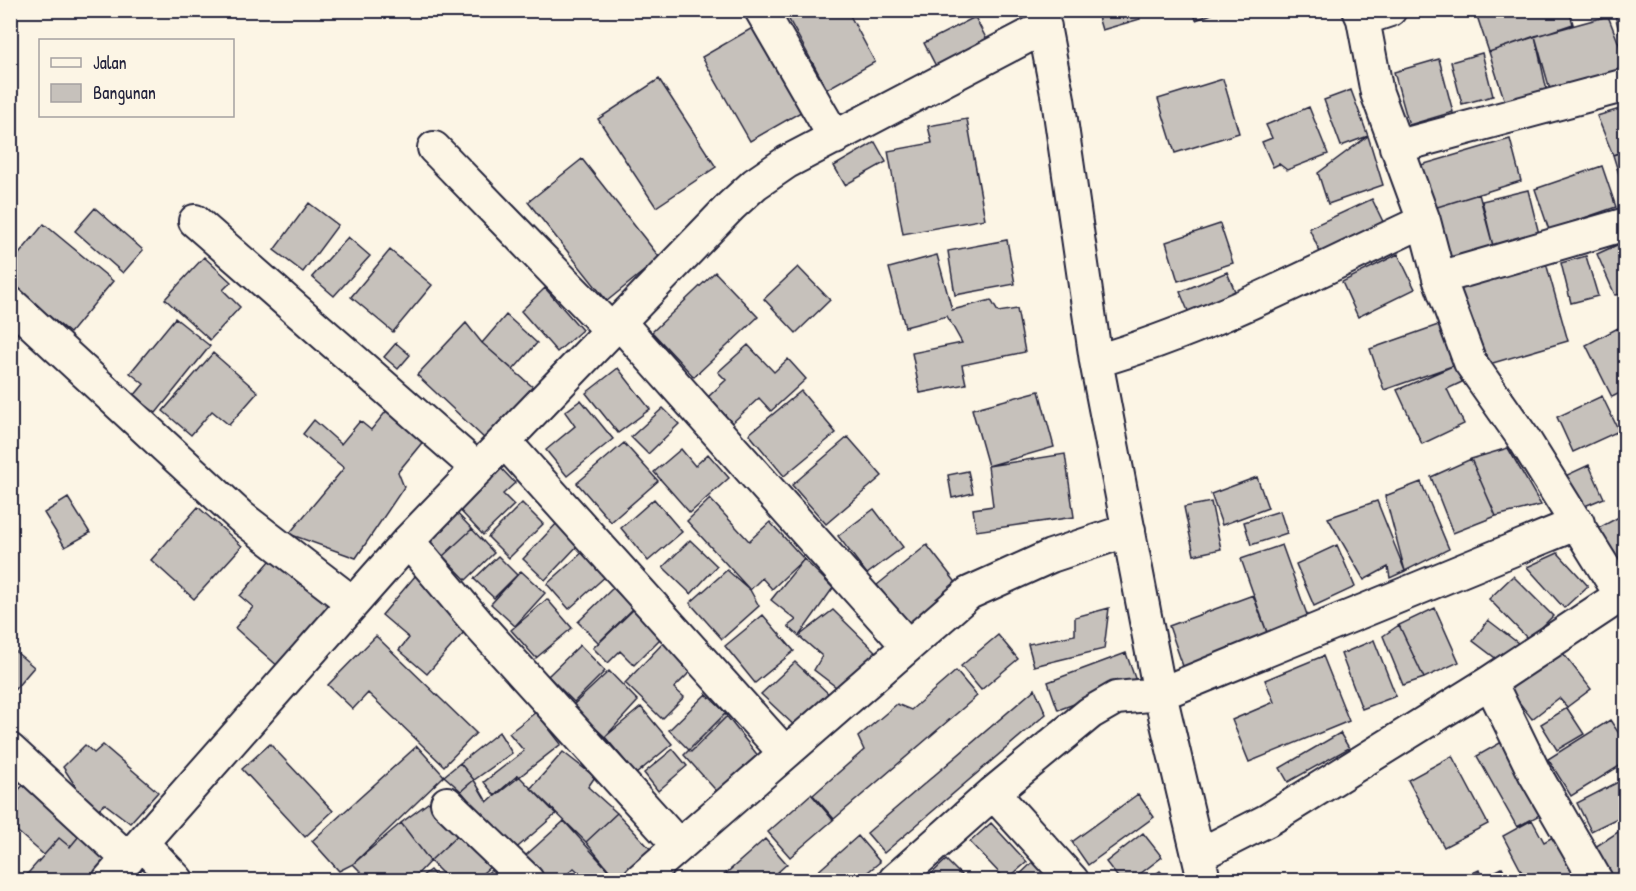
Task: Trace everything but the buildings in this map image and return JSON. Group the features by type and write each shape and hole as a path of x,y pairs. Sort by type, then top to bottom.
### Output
{"street":[{"path":"761,10 834,138"},
{"path":"126,861 408,541 673,264 756,184 787,162 834,138 1043,19 1072,187 1096,361 1160,694 1201,868 1268,820 1490,682 1623,594 1524,439 1477,375 1439,278 1424,221 1377,93 1371,13"},
{"path":"1396,147 1626,85"},
{"path":"434,148 615,326 908,646"},
{"path":"195,221 478,469"},
{"path":"1096,361 1152,345 1198,327 1424,221"},
{"path":"1439,278 1626,224"},
{"path":"10,303 241,517 353,603"},
{"path":"505,442 784,752"},
{"path":"895,880 1070,727 1106,702 1129,696 1160,694 1578,523"},
{"path":"640,880 950,608 978,588 1051,556 1129,530"},
{"path":"408,541 479,625 679,846"},
{"path":"1490,682 1535,774 1596,880"},
{"path":"10,750 126,861 177,880"},
{"path":"993,792 1072,880"},
{"path":"447,802 527,880"}]}
